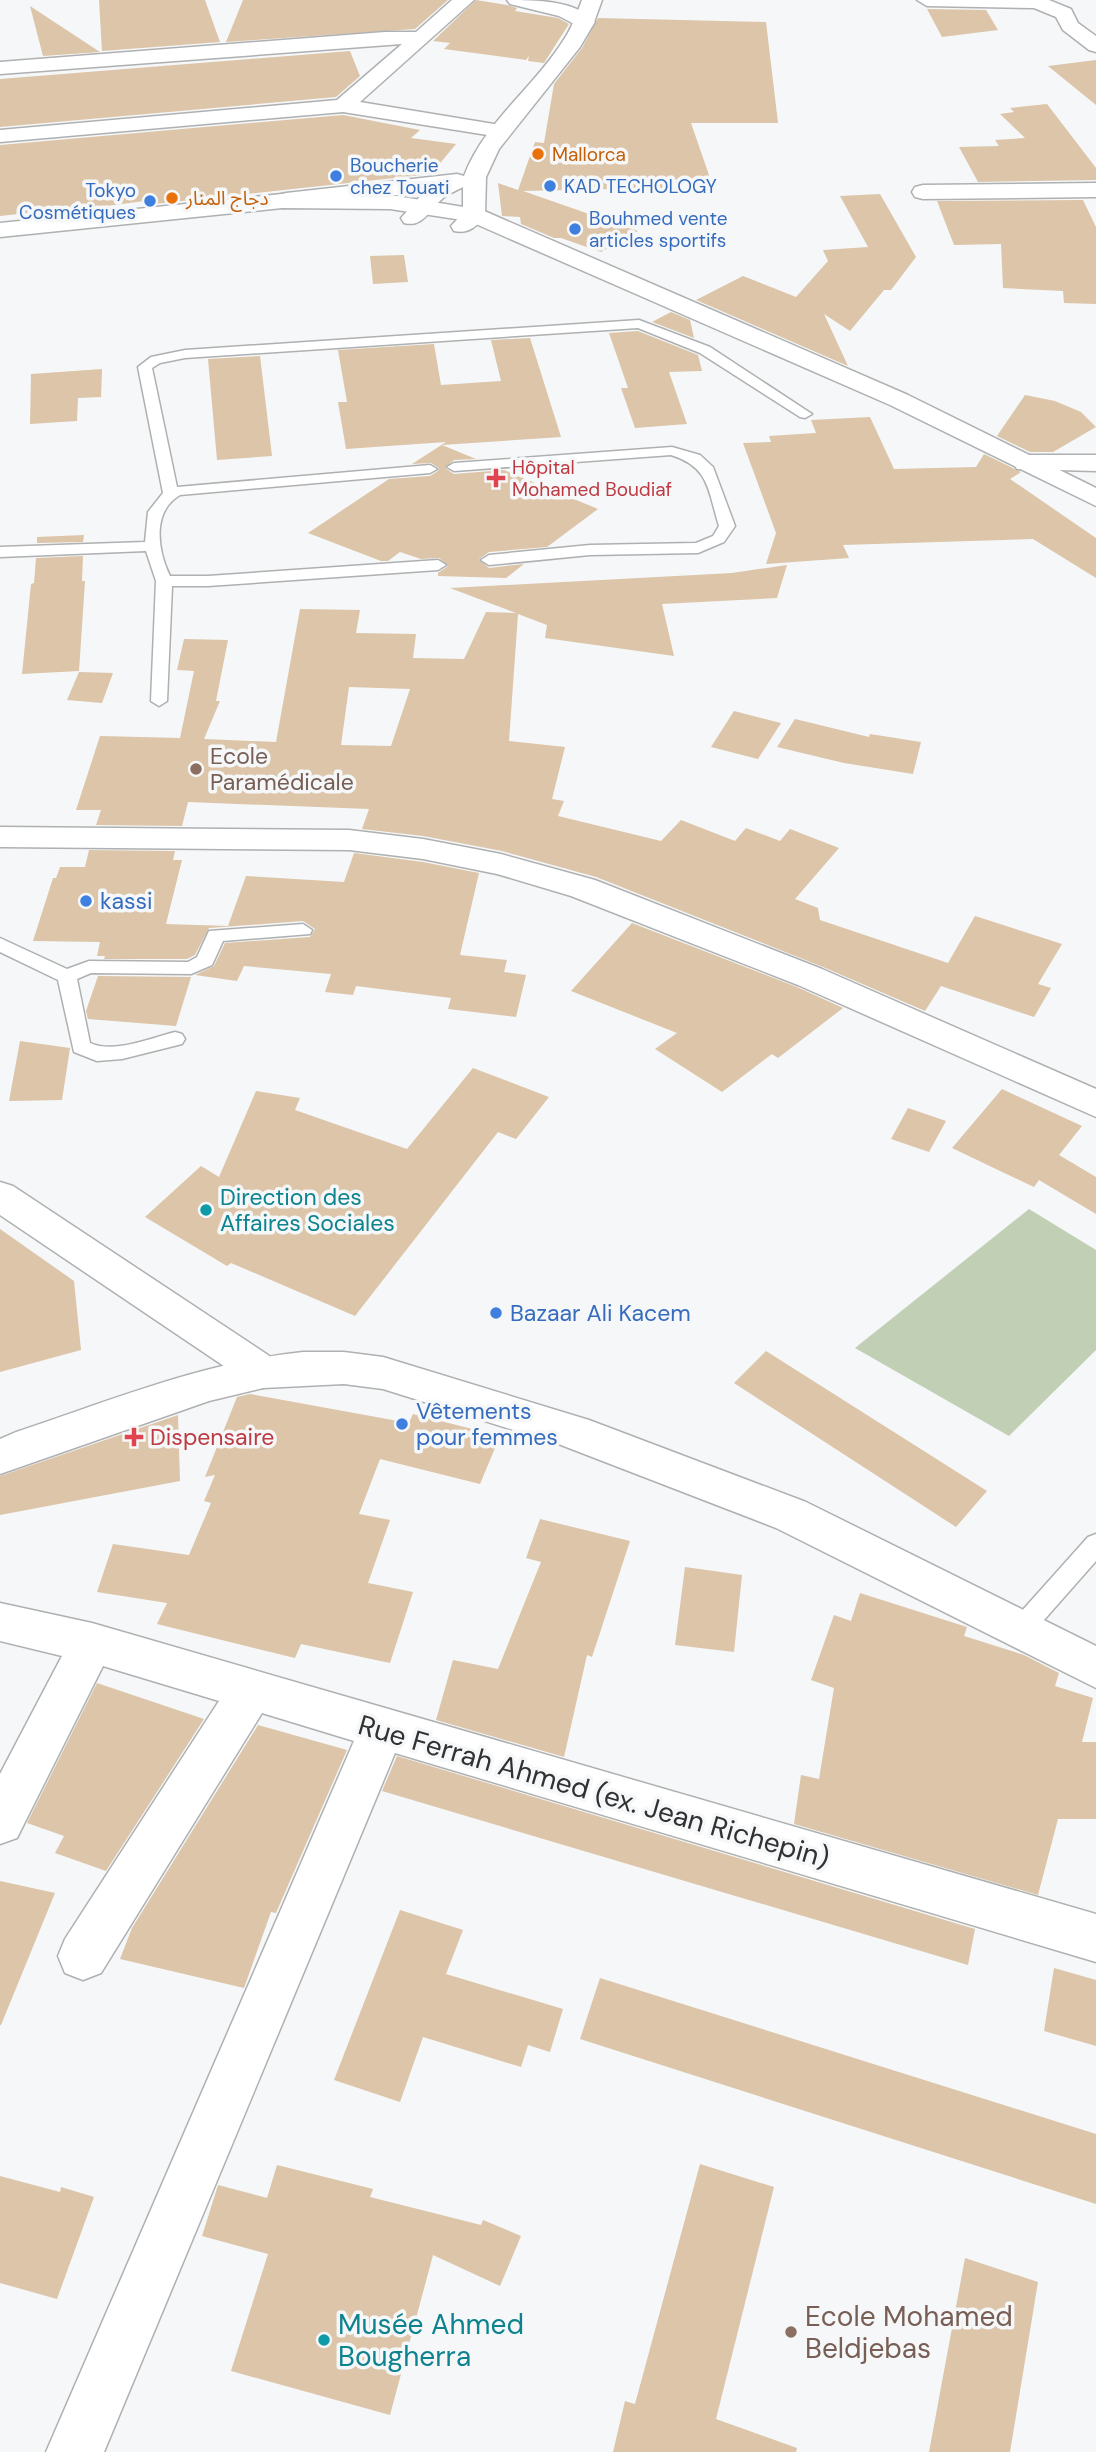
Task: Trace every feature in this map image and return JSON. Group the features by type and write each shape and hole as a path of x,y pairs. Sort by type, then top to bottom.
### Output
{"street":[{"path":"343,106 464,0"},
{"path":"517,0 566,12 584,22"},
{"path":"0,244 300,213 417,212 465,178 578,36 592,0"},
{"path":"927,0 1037,2 1064,13 1084,16"},
{"path":"1064,13 1076,32 1096,46"},
{"path":"0,68 385,38 418,38"},
{"path":"0,136 343,106 500,131"},
{"path":"0,230 282,201 465,178"},
{"path":"465,178 468,221"},
{"path":"923,192 1096,190"},
{"path":"282,201 329,199 417,212 468,221 538,243 899,400 1096,498"},
{"path":"1026,463 1096,463"},
{"path":"0,837 349,840 423,849 502,864 583,888 810,977 1096,1104"},
{"path":"0,1196 263,1372"},
{"path":"10,1449 207,1385 263,1372 344,1368 383,1373 574,1432 791,1515 1096,1668"},
{"name":"Rue Ferrah Ahmed (ex. Jean Richepin)","path":"0,1622 92,1643 1096,1938"},
{"path":"0,1822 92,1643"},
{"path":"83,1956 251,1691"},
{"path":"75,2452 382,1729"}],"lane":[{"path":"172,494 145,367 156,360 185,354 639,324 705,349 805,414"},
{"path":"454,467 659,450 684,454 703,463 708,470 727,526 719,539 698,548 604,550 489,560"},
{"path":"159,701 164,581 151,546 157,511 172,494 204,487 430,469"},
{"path":"0,552 151,546"},
{"path":"164,581 208,581 438,565"},
{"path":"66,976 89,967 191,968 205,961 216,935 303,930"},
{"path":"0,944 66,976 72,987 81,1046 97,1054 122,1052 175,1040"},
{"path":"1020,1630 1096,1544"}],"green space":[{"path":"1029,1209 1096,1250 1096,1350 1009,1436 855,1348"}],"building":[{"path":"99,0 205,0 220,42 102,51"},
{"path":"243,0 448,0 415,29 226,42"},
{"path":"476,0 517,8 515,11 558,18 569,24 544,63 528,61 529,56 526,60 444,49 450,43 433,41"},
{"path":"30,6 100,52 43,56"},
{"path":"927,9 986,10 998,30 942,37"},
{"path":"598,18 766,22 778,123 691,123 710,178 663,180 665,188 523,191 638,231 601,252 554,238 521,224 520,217 502,216 498,183 518,190 535,142 544,143 554,84 582,48"},
{"path":"350,51 360,76 336,97 0,127 0,79"},
{"path":"1096,60 1096,105 1048,66"},
{"path":"1047,104 1096,168 1096,180 978,182 959,147 999,146 995,140 1025,138 1000,114 1014,112 1010,108"},
{"path":"343,115 420,130 411,138 456,144 431,174 145,205 144,201 47,214 46,211 0,216 0,145"},
{"path":"880,194 916,257 891,290 884,290 850,331 824,314 848,366 696,300 743,276 796,297 828,261 823,250 868,247 840,196"},
{"path":"1083,200 1096,227 1096,304 1064,303 1063,291 1003,288 1001,244 954,245 937,201"},
{"path":"404,255 408,282 373,284 370,256"},
{"path":"671,312 690,320 694,338 652,322"},
{"path":"638,331 698,355 702,371 669,372 687,424 635,428 621,388 628,388 609,333"},
{"path":"530,338 561,437 442,445 476,459 454,460 445,468 454,474 504,470 598,509 547,547 489,552 479,559 489,568 524,564 506,578 438,576 438,573 448,566 439,558 421,559 400,552 388,561 381,561 308,533 389,479 430,476 438,471 439,468 431,463 412,464 446,442 346,449 338,402 347,402 338,350 434,344 441,385 501,381 491,340"},
{"path":"260,356 272,456 217,460 208,359"},
{"path":"102,369 101,397 78,398 77,421 30,424 31,374"},
{"path":"1025,395 1055,401 1081,412 1096,427 1053,452 1030,452 997,436"},
{"path":"870,417 894,469 976,467 984,454 1021,472 1010,479 1096,538 1096,578 1033,539 843,545 849,558 766,564 776,533 743,443 771,442 769,436 816,433 811,420"},
{"path":"84,535 83,542 37,543 37,537"},
{"path":"83,556 82,581 85,581 79,671 22,674 36,558"},
{"path":"787,565 777,598 662,604 674,656 545,638 547,625 518,614 509,741 565,747 552,799 564,801 558,816 661,841 681,820 735,841 746,828 780,841 790,829 839,848 795,899 818,908 820,920 948,963 975,916 1062,944 1038,984 1051,988 1034,1017 941,986 925,1011 823,967 596,877 502,851 423,836 362,829 369,809 188,802 182,826 96,825 101,810 76,810 100,736 180,738 194,671 177,670 184,639 228,640 216,701 220,701 204,739 276,742 300,609 360,610 356,633 416,634 413,658 464,659 486,612 516,613 450,588 732,573","holes":["349,687 410,689 391,746 341,745"]},
{"path":"79,672 113,673 102,703 67,700"},
{"path":"734,711 781,723 758,759 711,747"},
{"path":"795,719 869,737 870,734 921,742 913,774 844,763 777,747"},
{"path":"89,850 175,851 173,860 182,860 166,924 228,926 246,876 344,882 354,853 479,873 460,955 507,960 504,972 526,975 516,1017 448,1009 451,998 356,986 353,995 325,992 331,974 244,966 237,981 195,975 214,966 225,943 310,937 315,929 303,921 209,928 195,955 187,959 104,959 105,956 97,956 100,942 33,941 53,878 56,878 60,867 85,867"},
{"path":"632,923 797,987 843,1008 778,1058 772,1054 722,1092 655,1049 677,1033 571,991"},
{"path":"98,976 191,977 176,1026 88,1019 86,1011"},
{"path":"20,1041 70,1048 62,1100 9,1101"},
{"path":"473,1068 549,1097 516,1139 498,1132 355,1316 231,1263 227,1266 145,1217 201,1166 219,1177 256,1091 300,1098 295,1110 407,1149"},
{"path":"1002,1089 1082,1126 1059,1155 1096,1177 1096,1214 1039,1180 1034,1187 952,1148"},
{"path":"908,1108 946,1121 929,1152 891,1139"},
{"path":"0,1229 74,1281 81,1350 0,1372"},
{"path":"766,1351 987,1491 956,1527 734,1383"},
{"path":"250,1394 409,1423 413,1414 500,1436 480,1484 380,1459 359,1514 390,1520 368,1583 413,1592 390,1663 301,1644 295,1658 157,1624 167,1603 97,1592 113,1544 189,1555 211,1503 204,1501 215,1475 205,1477 237,1397"},
{"name":"Dispensaire","path":"178,1415 180,1481 0,1515 0,1476"},
{"path":"540,1519 630,1541 592,1657 587,1655 564,1757 436,1720 453,1660 498,1669 541,1562 526,1558"},
{"path":"685,1567 742,1575 734,1652 675,1645"},
{"path":"860,1593 967,1627 964,1636 1024,1655 1059,1673 1055,1686 1093,1698 1082,1742 1096,1742 1096,1819 1058,1819 1038,1895 794,1824 801,1775 819,1779 834,1688 811,1680 834,1615 851,1621"},
{"path":"97,1683 204,1719 106,1871 55,1853 64,1836 27,1823"},
{"path":"258,1725 347,1750 276,1913 271,1912 244,1988 120,1959 132,1928"},
{"path":"397,1756 975,1929 968,1965 382,1791"},
{"path":"0,1881 55,1893 1,2025 0,2025"},
{"path":"400,1910 463,1930 446,1974 563,2009 550,2052 528,2045 521,2067 423,2037 400,2102 334,2080"},
{"path":"1054,1968 1096,1980 1096,2046 1044,2031"},
{"path":"600,1978 1096,2134 1096,2204 580,2039"},
{"path":"700,2164 774,2187 716,2419 797,2448 796,2452 613,2452 625,2401 635,2404"},
{"path":"277,2165 373,2189 370,2197 481,2225 483,2220 521,2236 500,2286 433,2255 390,2415 231,2371 268,2254 202,2236 218,2185 267,2198"},
{"path":"0,2176 60,2192 61,2187 94,2197 57,2299 0,2283"},
{"path":"965,2258 1038,2282 1010,2452 929,2452"}],"place":[{"name":"Mallorca","path":"538,154"},
{"name":"Boucherie chez Touati","path":"336,176"},
{"name":"KAD TECHOLOGY","path":"550,186"},
{"name":"دجاج المنار","path":"172,198"},
{"name":"Tokyo Cosmétiques","path":"150,201"},
{"name":"Bouhmed vente articles sportifs","path":"575,229"},
{"name":"Hôpital Mohamed Boudiaf","path":"496,478"},
{"name":"Ecole Paramédicale","path":"196,769"},
{"name":"kassi","path":"86,901"},
{"name":"Direction des Affaires Sociales","path":"206,1210"},
{"name":"Bazaar Ali Kacem","path":"496,1313"},
{"name":"Vêtements pour femmes","path":"402,1424"},
{"name":"Dispensaire","path":"134,1437"},
{"name":"Ecole Mohamed Beldjebas","path":"791,2332"},
{"name":"Musée Ahmed Bougherra","path":"324,2340"}]}
